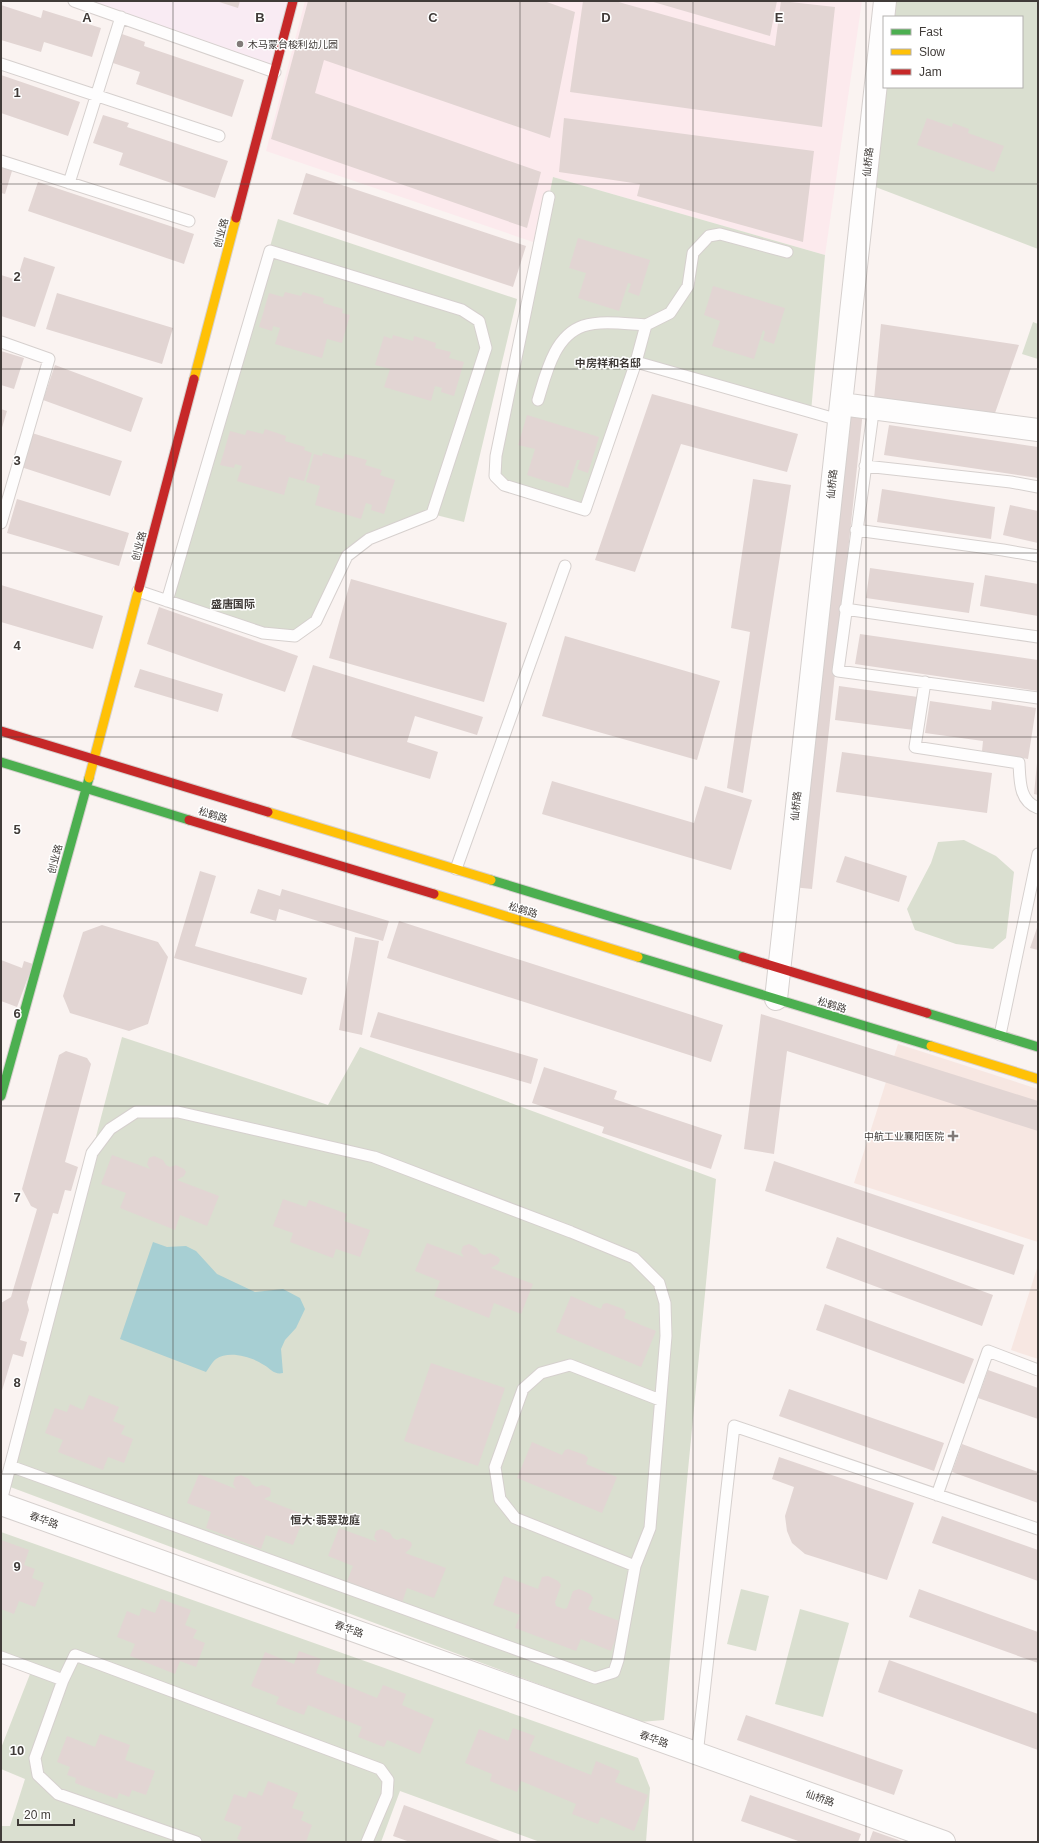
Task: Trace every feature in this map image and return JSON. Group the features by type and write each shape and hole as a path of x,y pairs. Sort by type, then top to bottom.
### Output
{"main road":[{"name":"创业路","path":"1,1096 94,759 294,1"},
{"name":"松鹤路","path":"1,731 1038,1047"},
{"name":"松鹤路","path":"1,762 1038,1079"}],"street":[{"name":"仙桥路","path":"883,16 885,1"},
{"name":"仙桥路","path":"776,999 778,968 883,19"},
{"path":"840,412 1038,430"},
{"name":"春华路","path":"1,1503 697,1755"},
{"name":"仙桥路","path":"697,1755 944,1842"}],"lane":[{"path":"74,1 275,72"},
{"path":"69,182 121,17"},
{"path":"1,64 220,136"},
{"path":"1,161 189,222"},
{"path":"549,197 496,456 496,476 504,486 585,510 636,362 646,325"},
{"path":"538,400 551,359 565,338 583,326 609,323 646,325 670,313 688,286 693,253 709,236 720,234 787,252"},
{"path":"138,591 167,601 263,634 295,636 316,621 347,556 369,539 432,514 486,348 479,321 462,310 270,251 167,601"},
{"path":"1,342 49,358 1,523"},
{"path":"636,362 840,412"},
{"path":"872,420 845,609 838,670 1038,698"},
{"path":"865,466 1011,482 1038,487"},
{"path":"856,530 1038,556"},
{"path":"456,869 565,566"},
{"path":"845,609 1038,637"},
{"path":"925,682 915,747 1019,763 1021,791 1031,805 1038,808"},
{"path":"1000,1036 1038,854"},
{"path":"1,1503 10,1466 92,1154 110,1129 136,1112 178,1112 374,1157 571,1232 634,1258 659,1283 665,1302 666,1336 650,1528 635,1566 618,1660 614,1672 595,1678 10,1466"},
{"path":"937,1495 988,1351 1038,1370"},
{"path":"635,1566 515,1518 500,1499 495,1467 523,1389 541,1373 570,1365 660,1400"},
{"path":"697,1755 734,1426 1038,1529"},
{"path":"196,1842 58,1794 38,1775 35,1758 63,1680 75,1655 380,1769 388,1780 387,1795 367,1842"},
{"path":"1,1657 63,1680"}],"shaded area":[{"name":"木马蒙台梭利幼儿园","path":"74,1 293,1 275,72"},
{"path":"305,1 862,1 825,255 553,177 539,244 266,151"},
{"name":"中航工业襄阳医院","path":"898,1044 1038,1089 1038,1242 854,1183"},
{"path":"1038,1265 1038,1359 1011,1350"}],"green space":[{"path":"885,1 1038,1 1038,249 865,183 883,19 883,88 1023,88 1023,16 883,16"},
{"path":"553,177 825,255 811,412 636,362 585,510 504,485 496,456"},
{"path":"278,219 517,299 464,522 432,514 369,539 347,556 316,621 295,636 263,633 167,601"},
{"path":"1033,322 1038,324 1038,359 1022,354"},
{"path":"964,840 996,856 1014,872 1006,938 993,949 956,944 915,930 907,909 931,863 938,842"},
{"path":"122,1037 328,1105 360,1047 716,1179 664,1720 640,1722 5,1485"},
{"path":"1,1532 638,1758 650,1788 646,1842 540,1842 400,1791 381,1842 1,1842 1,1826 10,1826 25,1779 1,1769 1,1748 32,1669 1,1657"},
{"path":"741,1589 769,1596 756,1651 727,1644"},
{"path":"800,1609 849,1623 823,1717 775,1704"}],"water":[{"path":"153,1242 167,1247 186,1246 196,1251 217,1274 255,1292 283,1289 300,1298 305,1309 296,1328 285,1340 281,1349 283,1373 275,1372 253,1359 234,1355 221,1356 216,1359 206,1372 120,1339"}],"building":[{"path":"216,1 240,1 238,8"},
{"path":"308,1 544,1 575,12 550,138 324,60 315,93 541,172 527,228 271,139"},
{"path":"583,1 615,1 775,46 781,1 835,7 822,127 570,92"},
{"path":"650,1 777,1 770,36"},
{"path":"1,5 41,18 43,10 101,28 92,57 44,42 41,52 1,40"},
{"path":"119,33 145,42 144,46 244,80 232,117 136,84 140,72 110,62"},
{"path":"1,75 80,102 68,136 1,113"},
{"path":"103,115 129,123 127,127 228,161 215,198 119,165 123,153 93,143"},
{"path":"564,118 814,151 803,242 637,196 640,184 559,172"},
{"path":"927,118 952,127 953,123 969,129 968,133 1004,146 994,172 917,145"},
{"path":"1,167 12,171 5,194 1,193"},
{"path":"306,173 526,246 513,287 293,214"},
{"path":"38,182 194,234 184,264 28,211"},
{"path":"578,238 650,260 639,296 628,292 631,284 628,283 619,311 578,298 586,273 569,268"},
{"path":"24,257 55,267 35,327 1,316 1,275 17,280"},
{"path":"713,286 785,308 774,344 763,340 765,332 763,330 754,359 712,346 720,321 704,315"},
{"path":"285,292 301,296 303,292 324,298 323,303 343,309 342,313 350,315 342,343 327,339 322,358 275,344 280,328 273,326 272,331 259,327 269,293 283,297"},
{"path":"57,293 173,328 162,364 46,329"},
{"path":"881,324 1019,345 995,413 874,399"},
{"path":"393,335 413,341 414,336 436,343 435,348 451,352 449,358 464,362 454,396 441,392 442,388 435,386 431,401 384,387 390,369 375,365 384,336 392,339"},
{"path":"1,351 24,358 14,389 1,385"},
{"path":"55,365 143,398 131,432 43,400"},
{"path":"652,394 798,434 787,472 681,444 635,572 595,560"},
{"path":"1,409 7,411 1,431"},
{"path":"846,409 863,411 812,889 792,887"},
{"path":"527,415 599,437 588,473 577,469 580,460 577,460 568,488 527,475 535,449 518,445"},
{"path":"889,425 1038,447 1038,478 884,455"},
{"path":"265,429 286,436 285,441 305,447 304,450 312,453 304,481 289,477 284,495 237,481 242,466 235,464 234,468 220,465 230,431 245,435 247,430 263,434"},
{"path":"32,433 122,461 110,496 21,467"},
{"path":"323,453 343,459 345,454 367,460 365,465 382,470 380,475 395,480 384,514 371,510 372,505 366,503 361,519 315,505 320,486 306,482 314,454 322,456"},
{"path":"753,479 791,485 743,793 727,788 750,632 731,628"},
{"path":"882,489 995,507 991,539 877,522"},
{"path":"17,499 129,533 119,566 7,533"},
{"path":"1010,505 1038,511 1038,543 1003,535"},
{"path":"870,568 974,583 969,613 866,598"},
{"path":"985,575 1038,584 1038,616 980,606"},
{"path":"351,579 507,623 484,702 329,658"},
{"path":"1,585 103,616 93,649 1,622"},
{"path":"159,607 298,656 285,692 147,644"},
{"path":"860,634 1038,660 1038,691 855,664"},
{"path":"565,636 720,681 697,760 542,716"},
{"path":"313,665 483,717 477,735 415,716 407,742 438,752 430,779 291,737"},
{"path":"140,669 223,694 218,712 134,687"},
{"path":"839,686 918,697 914,730 835,720"},
{"path":"930,701 991,710 992,701 1036,708 1028,759 982,751 983,741 925,733"},
{"path":"842,752 992,773 987,813 836,792"},
{"path":"1038,763 1038,795 1034,794"},
{"path":"552,781 694,823 705,786 752,800 731,870 542,814"},
{"path":"845,856 907,876 899,902 836,882"},
{"path":"200,871 216,876 195,946 307,978 302,995 174,958"},
{"path":"258,889 280,896 282,889 389,921 383,941 279,909 276,921 250,913"},
{"path":"399,921 723,1025 711,1062 387,958"},
{"path":"102,925 158,942 168,957 148,1024 129,1031 70,1013 63,996 83,932"},
{"path":"1038,925 1038,950 1030,948"},
{"path":"355,937 379,941 362,1035 339,1030"},
{"path":"1,960 22,968 24,961 33,964 17,1007 1,1001"},
{"path":"378,1012 538,1059 531,1084 370,1037"},
{"path":"761,1014 1038,1101 1038,1131 787,1051 774,1154 744,1149"},
{"path":"66,1051 87,1058 91,1064 65,1162 78,1167 71,1191 65,1190 58,1214 53,1213 27,1302 29,1310 20,1340 27,1342 23,1357 13,1354 1,1394 1,1303 11,1297 37,1209 31,1206 22,1189 59,1055"},
{"path":"544,1067 617,1091 614,1099 722,1135 711,1169 602,1133 604,1127 532,1103"},
{"path":"112,1155 150,1169 147,1164 149,1158 154,1156 163,1160 166,1165 170,1167 176,1165 184,1169 186,1172 184,1176 177,1180 219,1196 207,1226 180,1215 175,1230 120,1208 126,1193 101,1184"},
{"path":"774,1161 1024,1245 1014,1275 765,1191"},
{"path":"283,1199 306,1207 309,1200 347,1214 344,1221 370,1230 360,1257 336,1249 333,1258 290,1242 293,1233 273,1226"},
{"path":"837,1237 993,1295 982,1326 826,1268"},
{"path":"427,1243 464,1257 461,1252 463,1246 469,1244 477,1248 480,1253 484,1255 490,1253 498,1257 500,1260 498,1264 491,1268 533,1284 521,1314 494,1303 489,1318 434,1296 440,1281 415,1271"},
{"path":"571,1296 601,1309 603,1304 607,1303 623,1309 626,1312 624,1318 656,1331 641,1367 556,1332"},
{"path":"825,1304 974,1359 964,1384 816,1330"},
{"path":"431,1363 505,1388 478,1466 404,1441"},
{"path":"988,1370 1038,1388 1038,1419 978,1398"},
{"path":"789,1389 944,1443 934,1471 779,1416"},
{"path":"89,1395 119,1407 113,1421 125,1426 121,1434 133,1439 124,1463 108,1457 103,1470 58,1452 63,1440 45,1433 55,1408 67,1412 70,1404 83,1410"},
{"path":"532,1442 562,1455 565,1450 568,1449 585,1455 588,1458 586,1464 617,1477 602,1513 517,1478"},
{"path":"962,1444 1038,1472 1038,1503 952,1472"},
{"path":"779,1457 914,1503 887,1580 805,1554 792,1543 787,1531 785,1516 794,1487 772,1479"},
{"path":"199,1474 236,1489 233,1484 235,1477 241,1475 249,1479 256,1487 262,1485 270,1488 270,1496 264,1499 305,1515 293,1545 266,1535 261,1549 206,1528 211,1512 187,1503"},
{"path":"942,1516 1038,1550 1038,1581 932,1543"},
{"path":"339,1528 377,1542 374,1537 376,1531 381,1529 390,1533 393,1538 397,1540 403,1538 411,1542 412,1545 410,1549 405,1553 446,1568 434,1598 407,1588 402,1603 347,1581 353,1566 328,1556"},
{"path":"1,1540 29,1550 24,1565 35,1569 32,1578 44,1583 35,1607 19,1601 14,1614 1,1609"},
{"path":"504,1576 538,1589 542,1577 548,1576 558,1581 561,1585 555,1602 556,1606 564,1609 567,1608 573,1591 579,1589 590,1594 593,1598 588,1609 622,1622 611,1651 581,1639 576,1651 515,1628 520,1615 493,1605"},
{"path":"919,1589 1038,1632 1038,1663 909,1617"},
{"path":"161,1599 191,1610 185,1625 197,1630 193,1638 205,1643 196,1667 180,1661 175,1674 130,1656 135,1644 117,1637 127,1611 139,1616 142,1608 155,1613"},
{"path":"299,1651 321,1659 316,1673 377,1698 383,1685 406,1694 402,1705 434,1719 420,1754 387,1740 384,1747 358,1737 362,1727 308,1705 304,1715 276,1704 279,1697 251,1686 265,1652 294,1664"},
{"path":"889,1660 1038,1714 1038,1750 878,1692"},
{"path":"746,1715 903,1770 894,1795 737,1740"},
{"path":"513,1728 535,1736 529,1750 591,1775 596,1761 620,1771 615,1782 648,1795 634,1831 601,1817 598,1824 572,1814 576,1804 521,1781 517,1792 490,1781 492,1774 465,1763 479,1729 508,1741"},
{"path":"100,1734 130,1745 125,1760 155,1771 146,1795 132,1790 129,1797 119,1793 117,1799 75,1783 76,1778 67,1775 70,1767 57,1762 67,1736 95,1747"},
{"path":"268,1781 298,1793 292,1808 304,1812 301,1820 312,1825 306,1842 245,1842 237,1839 242,1827 224,1820 234,1794 246,1798 249,1791 262,1796"},
{"path":"750,1795 861,1834 858,1842 801,1842 741,1821"},
{"path":"404,1805 503,1842 410,1842 393,1836"},
{"path":"873,1831 904,1842 869,1842"}],"traffic: fast":[{"path":"1,762 189,820"},
{"path":"1,1096 89,778"},
{"path":"491,880 743,957"},
{"path":"638,957 931,1046"},
{"path":"927,1013 1038,1047"}],"traffic: slow":[{"path":"194,379 236,218"},
{"path":"89,778 139,588"},
{"path":"268,812 491,880"},
{"path":"434,894 638,957"},
{"path":"931,1046 1038,1079"}],"traffic: jam":[{"path":"236,218 293,1"},
{"path":"139,588 194,379"},
{"path":"1,731 268,812"},
{"path":"189,820 434,894"},
{"path":"743,957 927,1013"}],"place":[{"name":"木马蒙台梭利幼儿园","path":"240,44"},
{"name":"中航工业襄阳医院","path":"953,1136"}],"district":[{"name":"中房祥和名邸","path":"608,363"},
{"name":"盛唐国际","path":"233,604"},
{"name":"恒大·翡翠珑庭","path":"325,1520"}]}
